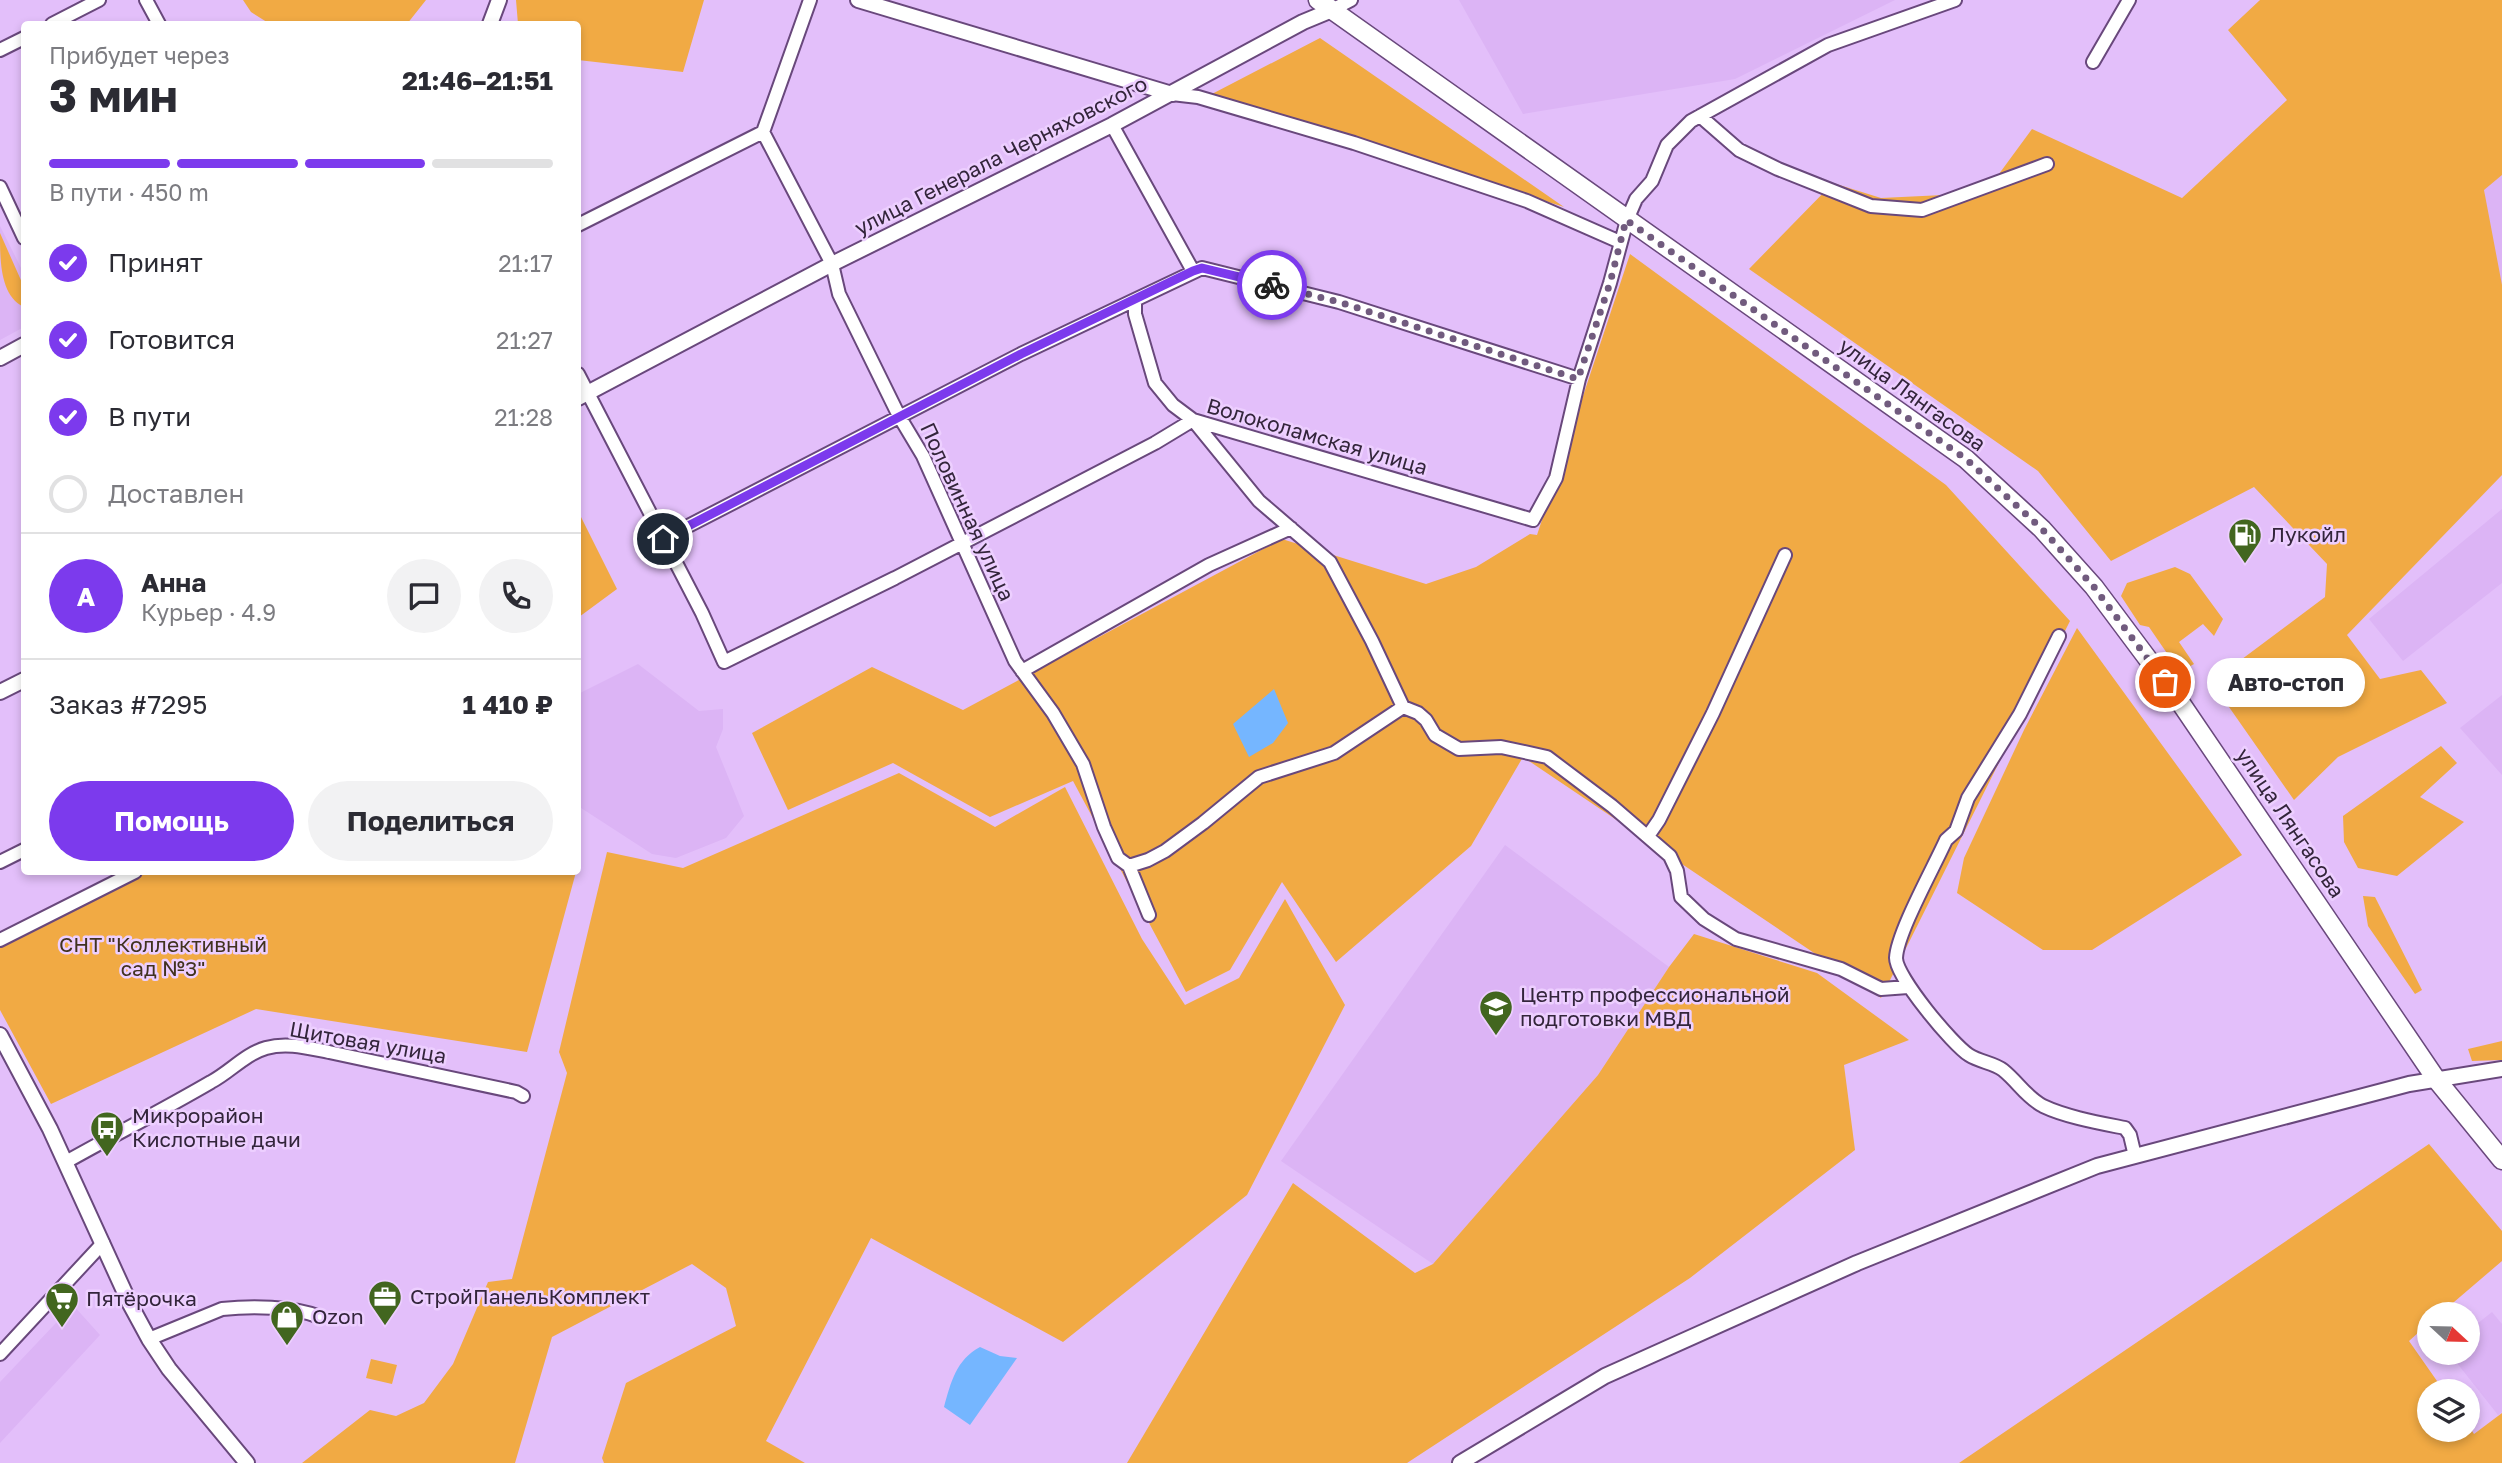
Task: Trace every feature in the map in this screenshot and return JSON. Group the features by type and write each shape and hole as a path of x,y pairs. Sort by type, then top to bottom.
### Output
{"main road":[{"name":"улица Лянгасова","path":"1325,5 1966,459 2042,529 2094,587 2180,702 2436,1079 2502,1160"}],"street":[{"path":"58,21 99,0"},
{"path":"146,0 157,21"},
{"path":"491,21 499,0"},
{"path":"581,223 763,132 810,0"},
{"path":"861,0 1172,94 1303,22 1325,5 1351,0"},
{"path":"582,396 663,539 1021,354 1202,268 1339,302 1578,379 1610,283 1626,220 1636,199 1652,181 1667,145 1691,121 1828,45 1955,0"},
{"path":"2093,62 2129,0"},
{"path":"0,50 21,40"},
{"name":"улица Генерала Черняховского","path":"582,396 832,264 1172,94 1198,97 1354,143 1527,201 1620,242"},
{"path":"1700,116 1739,150 1777,169 1871,206 1922,210 2047,164"},
{"path":"1112,125 1193,271"},
{"name":"Половинная улица","path":"763,132 832,264 839,294 923,456 1015,660 1083,764 1104,827 1118,858 1129,866 1149,915"},
{"path":"0,187 21,232"},
{"path":"1135,300 1135,314 1155,383 1173,405 1193,420 1259,501 1330,562 1372,641 1403,708 1418,713 1436,735 1459,749 1501,747 1547,757 1612,806 1670,856 1677,871 1681,897 1704,919 1736,939 1841,969 1881,989 1908,987"},
{"path":"0,358 21,347"},
{"name":"Волоколамская улица","path":"663,539 724,662 895,578 1155,443 1193,420 1533,520 1556,478 1578,379"},
{"path":"1022,671 1209,565 1291,528"},
{"path":"1648,836 1659,820 1713,713 1785,555"},
{"path":"2059,636 2020,714 1968,798 1955,831 1946,840 1901,938 1896,961 1916,999 1968,1055 2002,1069 2030,1099 2047,1108 2084,1120 2125,1128 2130,1135 2135,1156"},
{"path":"0,692 21,682"},
{"path":"1129,866 1148,860 1165,850 1259,777 1334,753 1403,708"},
{"path":"0,862 21,852"},
{"path":"0,940 129,875"},
{"path":"0,1035 66,1162 130,1304 149,1339 169,1369 247,1463"},
{"name":"Щитовая улица","path":"66,1162 215,1080 248,1056 279,1046 301,1046 516,1092 523,1096"},
{"path":"1460,1463 1605,1376 1869,1258 2097,1166 2436,1079 2502,1069"},
{"path":"2,1346 103,1243"},
{"path":"149,1339 222,1309 296,1310 320,1317"}],"shaded area":[{"path":"1459,0 1895,0 1735,79 1523,114"},
{"path":"2502,175 2502,319 2484,189"},
{"path":"0,226 21,268 21,329 0,340"},
{"path":"2502,509 2502,583 2403,661 2369,619"},
{"path":"638,664 699,711 723,709 723,729 716,747 744,816 726,838 676,858 652,854 581,808 581,692"},
{"path":"2502,695 2502,775 2460,728"},
{"name":"Центр профессиональной подготовки МВД","path":"1505,845 1669,967 1598,1075 1433,1264 1281,1161"},
{"path":"73,1305 100,1335 0,1443 0,1382"},
{"path":"2492,1312 2502,1324 2502,1412 2498,1415 2480,1392 2480,1379 2470,1379 2458,1365 2480,1365 2480,1322"}],"green space":[{"path":"243,0 426,0 409,21 265,21 251,12"},
{"path":"516,0 704,0 683,72 581,60 581,21 518,21"},
{"path":"2260,0 2502,0 2502,175 2484,190 2502,285 2502,475 2347,635 2380,679 2421,670 2447,703 2338,757 2294,800 2222,697 2226,671 2325,597 2327,564 2254,487 2111,561 2038,471 1749,269 1833,183 1881,198 1985,193 2032,129 2182,198 2287,100 2228,30"},
{"path":"1320,38 1564,207 1210,95"},
{"path":"0,233 21,280 21,305 10,295 1,265"},
{"path":"1630,254 1946,485 2070,621 1881,998 1523,757 1471,846 1336,962 1282,882 1230,970 1186,992 1073,781 990,817 893,763 788,810 752,733 872,667 963,710 1282,539 1426,584 1476,567 1530,534 1537,535"},
{"path":"581,517 617,589 581,616"},
{"path":"2175,567 2190,574 2223,619 2214,636 2203,624 2179,642 2194,664 2187,668 2173,662 2149,627 2140,625 2121,596 2127,583"},
{"path":"2077,628 2242,855 2092,950 2043,950 1957,893 1964,858 2024,730"},
{"path":"2441,746 2457,763 2420,797 2464,822 2397,876 2358,868 2344,842 2343,816"},
{"path":"899,773 995,827 1065,787 1142,939 1185,1005 1239,978 1285,899 1345,1005 1247,1195 1063,1342 871,1238 766,1441 805,1463 604,1463 602,1458 626,1383 736,1326 726,1288 692,1264 552,1337 515,1463 302,1463 370,1410 396,1416 424,1403 453,1364 488,1282 512,1279 567,1073 559,1052 607,852 683,868"},
{"name":"СНТ \"Коллективный сад №3\"","path":"137,875 575,875 527,1052 256,1009 51,1104 0,1010 0,945"},
{"path":"2363,896 2375,897 2422,990 2415,994 2368,926"},
{"path":"1694,934 1817,973 1909,1040 1844,1065 1855,1150 1690,1278 1407,1463 1127,1463 1293,1183 1415,1273 1433,1264 1598,1075"},
{"path":"2502,1041 2502,1060 2472,1061 2468,1049"},
{"path":"2429,1144 2502,1231 2502,1261 2454,1302 2417,1302 2417,1334 2409,1341 2417,1352 2417,1365 2426,1365 2436,1379 2417,1379 2417,1442 2480,1442 2480,1430 2502,1413 2502,1463 1959,1463"},
{"path":"371,1359 397,1365 392,1384 366,1378"}],"water":[{"path":"1274,689 1288,723 1273,743 1249,757 1233,724"},
{"path":"980,1347 1000,1356 1017,1358 970,1425 944,1407 952,1380 960,1365"}],"way so far":[{"path":"1272,285 1339,302 1578,379 1610,283 1626,220 1966,459 2042,529 2094,587 2165,682"}],"place":[{"name":"Лукойл","path":"2245,565"},
{"name":"Авто-стоп","path":"2165,682"},
{"name":"Центр профессиональной подготовки МВД","path":"1496,1037"},
{"name":"Микрорайон Кислотные дачи","path":"107,1158"},
{"name":"СтройПанельКомплект","path":"385,1327"},
{"name":"Пятёрочка","path":"62,1329"},
{"name":"Ozon","path":"287,1347"}],"route":[{"path":"663,539 1021,354 1193,271 1202,268 1272,285"}]}
